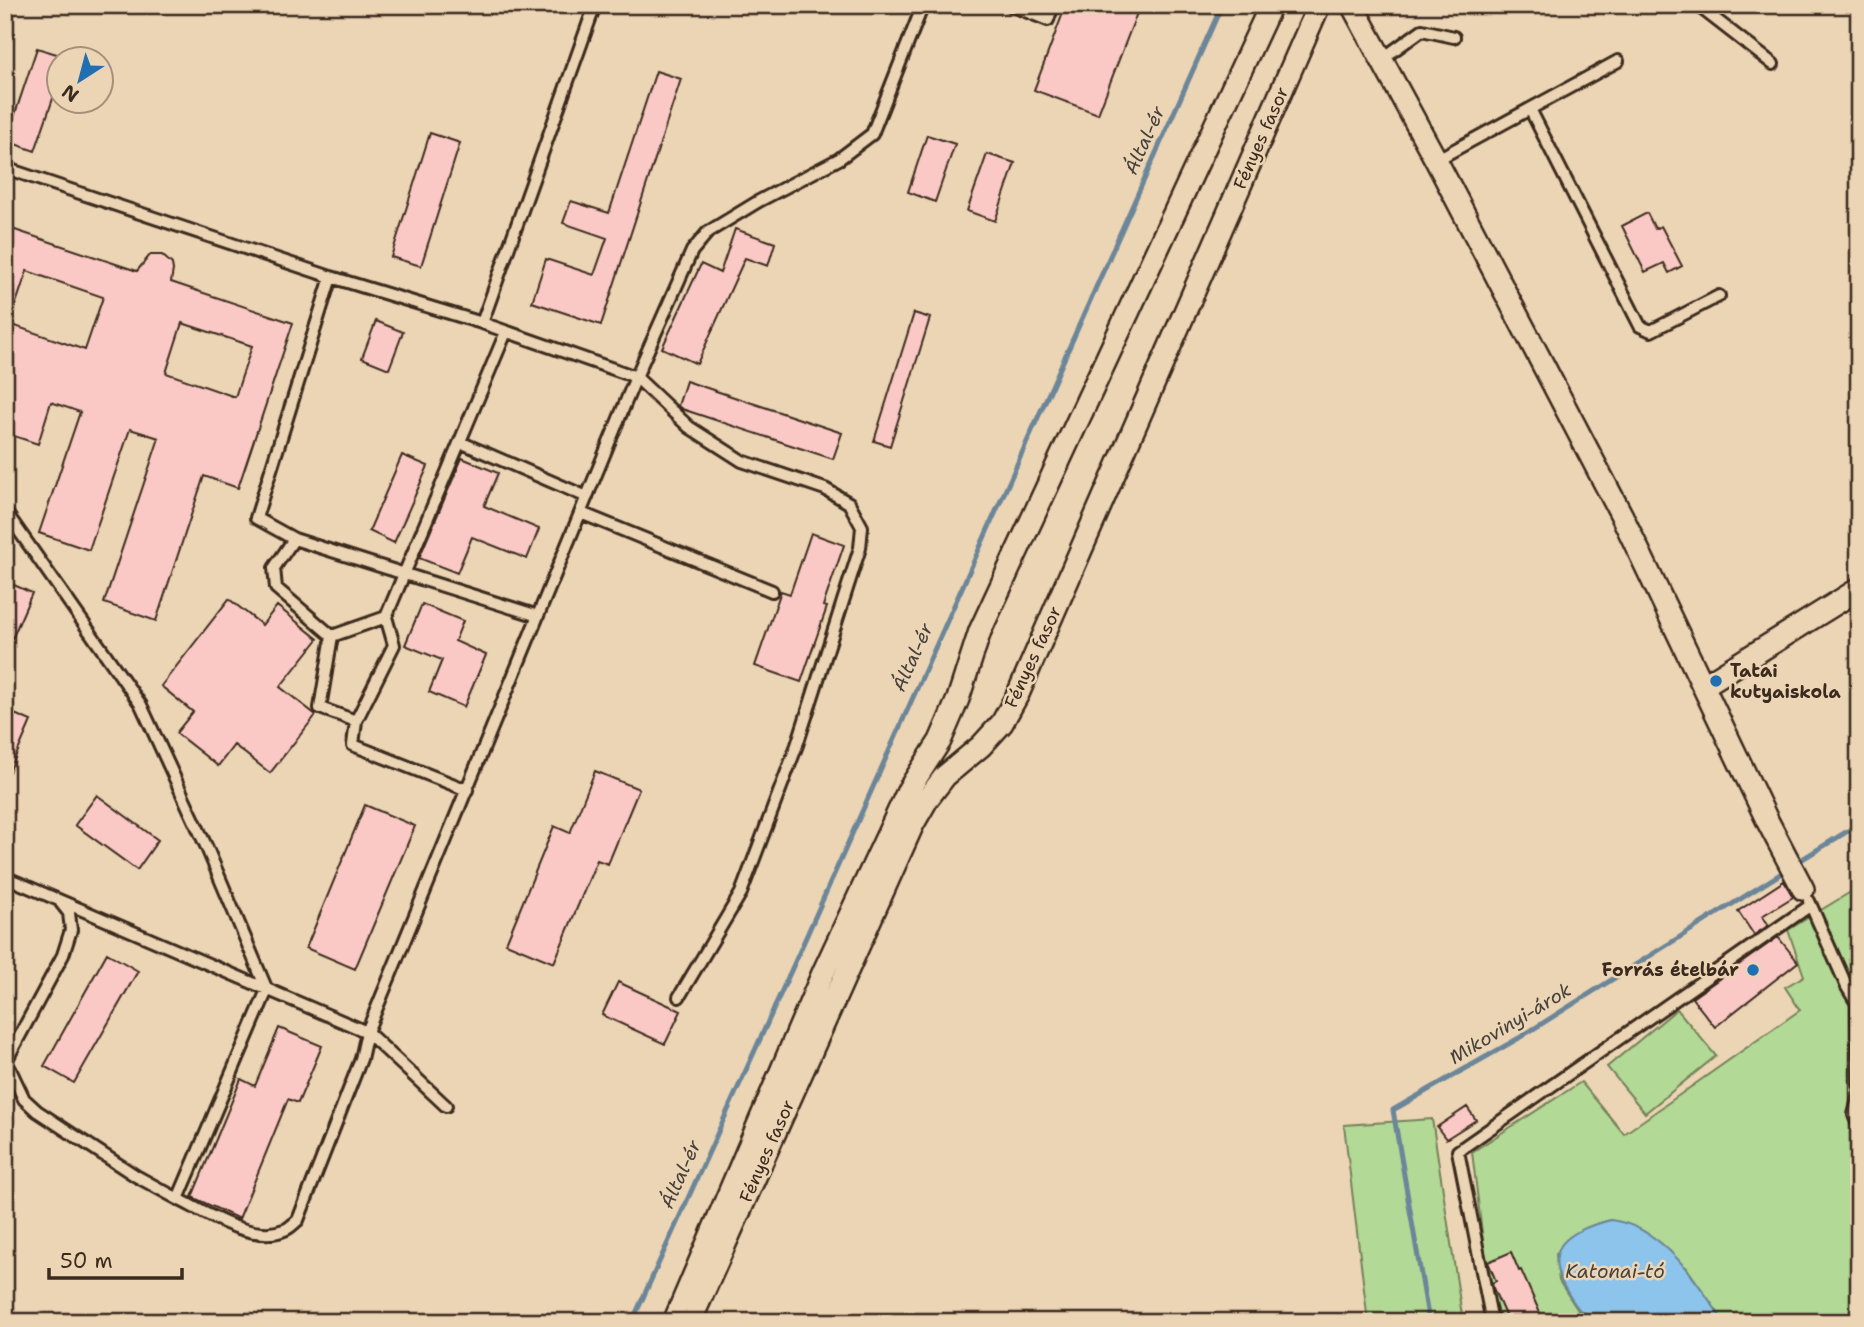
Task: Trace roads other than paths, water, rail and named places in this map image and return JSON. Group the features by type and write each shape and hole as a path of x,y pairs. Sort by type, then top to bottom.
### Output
{"street":[{"path":"674,1322 823,973 909,789 940,741 958,699 980,631 1271,5"},
{"name":"Fényes fasor","path":"690,1322 913,824 945,776 981,746 1002,723 1018,694 1319,5"},
{"path":"1352,5 1622,516 1803,890"},
{"path":"1703,686 1859,589"}],"lane":[{"path":"482,323 595,5"},
{"path":"59,900 69,913 71,930 63,955 6,1062 24,1099 37,1111 136,1176 225,1223 248,1231 285,1230 298,1220 361,1059 367,1032 636,377 692,251 708,232 839,159 872,134 923,5"},
{"path":"1010,5 1048,20 1053,5"},
{"path":"1697,5 1773,64"},
{"path":"1382,59 1422,30 1454,37"},
{"path":"1436,160 1618,61"},
{"path":"1530,108 1640,326 1651,331 1719,296"},
{"path":"5,168 331,277 482,323 636,377 689,427 742,461 825,489 849,503 862,527 860,548 797,745 741,893 679,997"},
{"path":"331,277 256,518 294,539 538,616"},
{"path":"467,790 353,745 356,721 394,645 386,617 506,331"},
{"path":"460,442 587,497"},
{"path":"5,511 141,705 207,848 267,990 178,1199"},
{"path":"580,513 772,591"},
{"path":"294,539 274,568 276,588 332,636"},
{"path":"332,636 386,617"},
{"path":"332,636 320,708 356,721"},
{"path":"5,877 367,1032 446,1106"},
{"path":"1492,1322 1458,1151 1803,890 1858,1006 1859,1085"},
{"path":"1859,1096 1854,1115 1859,1127"}],"water":[{"name":"Katonai-tó","path":"1611,1220 1647,1233 1663,1245 1690,1274 1724,1322 1605,1323 1595,1321 1582,1312 1560,1279 1557,1254 1570,1236"}],"waterway":[{"name":"Által-ér","path":"632,1322 1222,5"},
{"name":"Mikovinyi-árok","path":"1796,863 1859,824"},
{"name":"Mikovinyi-árok","path":"1429,1322 1393,1110 1519,1038 1788,869"}],"place":[{"name":"Tatai kutyaiskola","path":"1716,681"},
{"name":"Forrás ételbár","path":"1753,970"}]}
